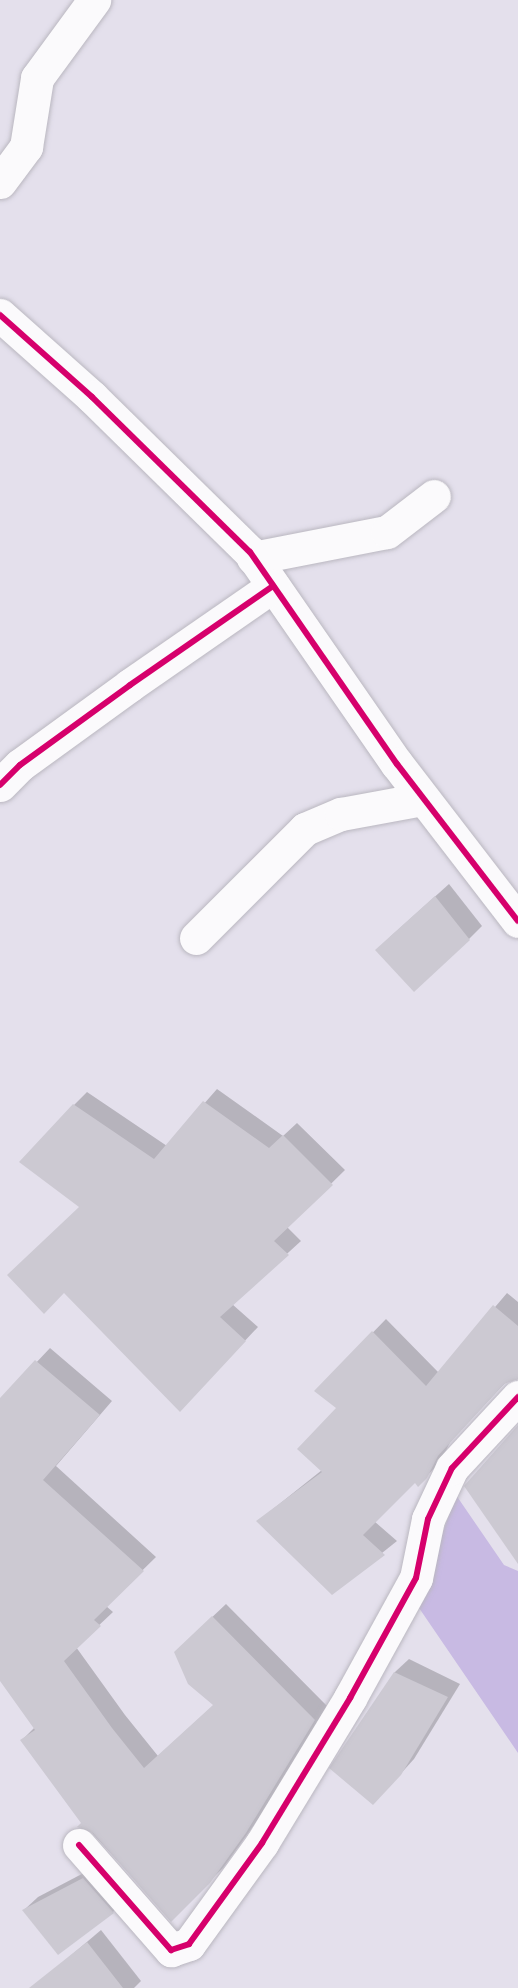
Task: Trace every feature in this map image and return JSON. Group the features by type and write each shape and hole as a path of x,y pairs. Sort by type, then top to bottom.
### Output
{"street":[{"path":"0,182 26,147 37,78 94,0"},
{"path":"0,315 92,397 253,558 423,799 518,921"},
{"path":"253,558 387,531 434,496"},
{"path":"0,785 20,765 273,586"},
{"path":"196,938 305,829 341,814 423,799"},
{"path":"78,1845 171,1950 189,1944 262,1843 350,1698 416,1578 428,1519 452,1468 518,1397"}],"shaded area":[{"path":"456,1495 504,1565 518,1571 518,1753 417,1605"}],"building":[{"path":"435,896 470,940 414,992 375,950"},
{"path":"203,1101 269,1148 283,1135 333,1185 274,1241 289,1255 220,1317 246,1341 180,1412 64,1293 44,1314 7,1275 79,1207 19,1162 73,1104 154,1159"},
{"path":"493,1305 518,1326 518,1379 504,1384 438,1456 427,1478 418,1487 415,1483 363,1535 385,1555 332,1595 256,1521 322,1472 297,1449 336,1408 314,1391 372,1331 426,1386"},
{"path":"35,1360 100,1415 43,1480 144,1571 94,1620 101,1626 64,1661 112,1728 144,1768 213,1705 188,1684 174,1652 212,1616 315,1720 246,1833 210,1883 171,1922 93,1833 77,1827 81,1823 20,1740 35,1730 0,1681 0,1398"},
{"path":"518,1425 518,1564 464,1486"},
{"path":"394,1672 448,1697 401,1775 373,1805 329,1768"},
{"path":"83,1878 114,1913 58,1955 22,1910"},
{"path":"87,1942 123,1988 29,1988"}],"cycle path":[{"path":"0,315 92,397 250,552 397,764 518,921"},
{"path":"0,785 20,765 273,586"},
{"path":"79,1845 171,1950 189,1944 262,1843 350,1698 416,1578 428,1519 452,1468 518,1397"}]}
